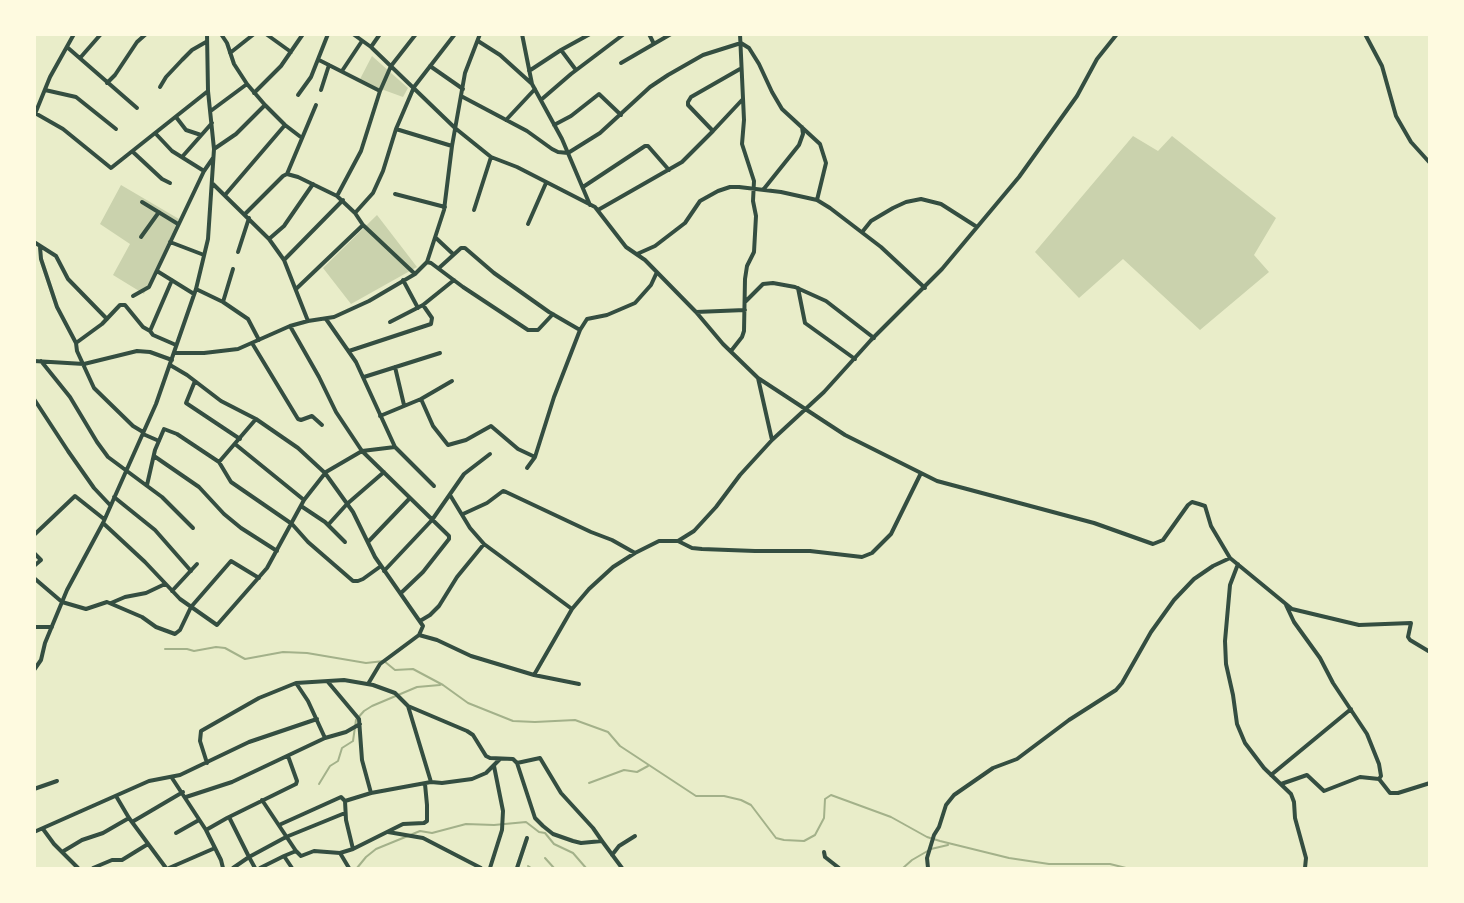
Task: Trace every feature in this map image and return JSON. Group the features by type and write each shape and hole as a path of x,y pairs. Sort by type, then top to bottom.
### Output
{"street":[{"path":"74,34 35,114 63,129 109,168 133,152 208,91"},
{"path":"80,58 101,34"},
{"path":"107,83 137,42 146,34"},
{"path":"34,670 41,660 62,602 127,471 171,363 195,291 208,239 214,157 212,111 208,91 207,34"},
{"path":"221,34 234,64 254,93 285,125 302,138"},
{"path":"230,53 254,34"},
{"path":"266,34 291,52"},
{"path":"254,93 281,66 303,34"},
{"path":"298,95 319,60 322,45 328,34"},
{"path":"353,34 371,47 455,128 491,157 517,167 598,210 626,247 657,272 758,378 862,444 937,482 1101,525 1154,544 1163,540 1188,505 1192,502 1204,506 1211,526 1230,558 1292,609 1359,625 1411,623 1408,637 1430,652"},
{"path":"371,47 381,34"},
{"path":"337,196 360,151 391,66 416,34"},
{"path":"355,213 373,193 414,87 454,34"},
{"path":"174,353 238,349 290,326 326,319 369,301 415,274 427,262 445,207 452,146 465,73 480,34"},
{"path":"529,71 590,34"},
{"path":"542,99 624,34"},
{"path":"649,34 654,44"},
{"path":"621,63 671,34"},
{"path":"731,351 742,338 746,273 755,244 756,216 752,172 742,144 744,120 740,34"},
{"path":"678,541 702,523 740,475 772,440 806,410 925,288 1019,177 1077,96 1097,59 1117,34"},
{"path":"1365,34 1382,66 1396,116 1410,142 1430,163"},
{"path":"522,35 532,84"},
{"path":"342,71 362,41"},
{"path":"478,41 500,55 532,84 542,99 568,153 590,205"},
{"path":"160,87 166,77 192,50 206,42"},
{"path":"461,96 527,131 552,149 568,153 600,133 650,87 668,75 703,55 741,42"},
{"path":"741,42 759,64 782,109 820,144 826,163 817,200"},
{"path":"67,47 137,108"},
{"path":"561,50 576,70"},
{"path":"319,60 380,91"},
{"path":"321,90 329,65"},
{"path":"430,66 463,89"},
{"path":"713,131 688,105 688,99 741,68"},
{"path":"212,111 247,84"},
{"path":"506,120 535,89"},
{"path":"45,90 76,97 116,129"},
{"path":"554,125 571,116 599,93 621,115"},
{"path":"598,210 682,162 742,100"},
{"path":"214,149 236,134 265,105"},
{"path":"238,252 247,216 287,174 316,105"},
{"path":"176,117 186,130 201,135"},
{"path":"182,157 212,123"},
{"path":"225,195 285,125"},
{"path":"763,190 799,145 803,134 802,127"},
{"path":"396,129 452,146"},
{"path":"156,134 182,157 204,171"},
{"path":"583,187 645,146 648,146 669,170"},
{"path":"133,152 162,179 170,183"},
{"path":"133,296 149,287 204,171 214,157"},
{"path":"474,210 491,157"},
{"path":"287,174 313,184 343,200 363,225 415,274"},
{"path":"528,224 546,183"},
{"path":"212,184 269,239 284,260 308,321"},
{"path":"269,239 284,226 313,184"},
{"path":"637,254 655,246 685,223 700,201 730,187 799,194 817,200 862,231 925,288"},
{"path":"395,194 445,207"},
{"path":"862,231 872,220 886,211 906,202 921,199 941,204 977,227"},
{"path":"284,260 343,200"},
{"path":"142,202 178,224"},
{"path":"141,237 159,212"},
{"path":"296,289 363,225"},
{"path":"436,238 453,254"},
{"path":"170,242 204,255"},
{"path":"37,245 56,256 68,279 106,319"},
{"path":"37,245 57,307 76,343 77,351 91,384 133,426 159,441"},
{"path":"439,268 453,254 465,248 480,262 553,314 580,330"},
{"path":"427,262 528,330 538,330 553,314"},
{"path":"223,302 233,269"},
{"path":"157,271 195,291 223,302 248,319 254,326 259,340"},
{"path":"527,468 536,457 554,397 580,330 587,319 607,315 635,303 651,285 657,272"},
{"path":"150,331 172,280"},
{"path":"403,280 418,308"},
{"path":"390,322 423,305 454,280"},
{"path":"746,301 760,286 768,283 798,288 826,301 874,338"},
{"path":"798,288 805,324 855,358"},
{"path":"76,343 120,305 124,305 153,335 176,345"},
{"path":"349,351 431,324 432,318 423,305"},
{"path":"696,312 745,310"},
{"path":"326,319 364,377 395,447 434,486"},
{"path":"290,326 336,412 362,452 450,537 423,572 401,593"},
{"path":"252,344 298,419 302,420 312,416 322,425"},
{"path":"34,361 84,364 137,351 150,352 171,363 228,405 256,419 305,454 325,473 362,528 383,568 423,626 419,635 380,664 368,684"},
{"path":"364,377 440,353"},
{"path":"41,360 70,397 96,442 108,457 162,497 193,528"},
{"path":"395,367 404,405"},
{"path":"758,378 772,440"},
{"path":"195,381 186,403 240,439"},
{"path":"380,416 421,399 452,381"},
{"path":"34,399 94,488 110,505"},
{"path":"421,399 433,426 447,445 466,440 492,426 518,449 536,457"},
{"path":"219,462 256,419"},
{"path":"147,486 154,456 165,428 219,462 226,477 237,488 292,524 308,542 353,580 358,581 383,568 432,520 465,474 490,454"},
{"path":"235,444 304,500"},
{"path":"34,535 75,496 145,562 172,591 217,625 259,578 277,551 304,500 326,472 362,452 395,447"},
{"path":"154,456 199,487 224,514 241,528 277,551"},
{"path":"328,525 347,504 384,472"},
{"path":"534,675 572,609 589,589 613,567 634,553 659,541 678,541 692,548 702,549 810,551 862,557 872,553 891,534 921,473"},
{"path":"463,514 487,503 502,491 612,540 634,553"},
{"path":"450,495 470,528 484,544 572,609"},
{"path":"113,496 160,535 190,570"},
{"path":"368,542 410,498"},
{"path":"301,506 328,525 345,542"},
{"path":"420,621 439,606 457,577 484,544"},
{"path":"34,553 41,560 34,566"},
{"path":"928,868 927,858 934,836 946,805 954,795 993,768 1017,759 1074,716 1116,690 1151,632 1174,600 1194,579 1230,558"},
{"path":"34,578 62,602 86,609 105,602 111,603 124,611 140,616 156,627 175,634 180,630 191,607 231,561 259,578"},
{"path":"172,591 197,564"},
{"path":"1239,564 1233,575 1228,597 1226,622 1226,664 1239,731 1271,775 1291,794 1295,818 1305,851 1305,868"},
{"path":"111,603 125,597 146,593 165,584"},
{"path":"1286,605 1294,622 1320,658 1333,683 1371,742 1382,776 1379,779"},
{"path":"34,627 52,627"},
{"path":"419,635 437,640 471,656 534,675 579,684"},
{"path":"207,763 200,741 201,731 259,698 296,683 344,680 368,684 395,693 408,706 473,735 486,756 500,759 509,757 517,764 536,818 553,834 581,843 602,841"},
{"path":"328,681 359,719 362,760 371,793"},
{"path":"296,683 308,701 325,738"},
{"path":"408,706 430,782"},
{"path":"1271,775 1351,709"},
{"path":"34,832 149,781 172,777 249,742 317,719"},
{"path":"186,797 220,787 360,724"},
{"path":"206,830 297,782 288,756"},
{"path":"517,764 540,758 561,793 593,828 622,868"},
{"path":"345,801 371,793 430,782 461,782 486,773 500,759"},
{"path":"490,868 502,830 503,811 494,766"},
{"path":"1281,784 1307,775 1324,791 1360,777 1379,779 1390,793 1398,793 1430,783"},
{"path":"172,777 206,830 223,868"},
{"path":"34,789 57,781"},
{"path":"262,800 301,856 315,851 340,854 403,824 423,824 427,821 424,784"},
{"path":"62,852 82,840 104,833 183,792"},
{"path":"116,796 130,820 167,868 215,848"},
{"path":"279,825 341,797 345,801 345,813 353,849"},
{"path":"233,868 286,837 345,813"},
{"path":"229,817 257,868 296,850"},
{"path":"176,833 199,820"},
{"path":"44,829 54,844 78,868"},
{"path":"386,832 423,838 481,868"},
{"path":"612,855 619,846 635,836"},
{"path":"517,868 527,838"},
{"path":"93,868 122,860 148,844"},
{"path":"824,852 825,857 839,868"},
{"path":"340,854 349,868"},
{"path":"284,856 291,868"}],"green space":[{"path":"372,56 408,88 403,97 359,81"},
{"path":"1133,136 1158,151 1172,136 1276,218 1254,255 1269,272 1200,330 1123,259 1079,298 1035,252"},
{"path":"121,185 179,219 144,294 113,275 130,244 100,224"},
{"path":"377,215 417,267 351,304 323,268"}],"waterway":[{"path":"165,649 194,651 216,647 225,648 245,659 283,652 307,653 366,663 384,661 395,670 413,669 443,685 468,703 513,721 575,720 608,732 620,746 696,796 724,796 751,805 776,838 784,840 804,841 815,835 824,818 825,799 831,795 891,817 927,837 940,841 1009,858 1049,864 1110,864 1126,868"},
{"path":"319,784 330,766 338,761 342,748 353,741 356,720 364,711 417,687 440,685"},
{"path":"589,783 624,770 637,772 648,766"},
{"path":"357,868 376,849 420,831 432,833 466,824 494,825 526,822 539,832 545,833 554,844 573,853 586,868"},
{"path":"903,868 931,849 948,845"},
{"path":"545,858 554,868"}]}
